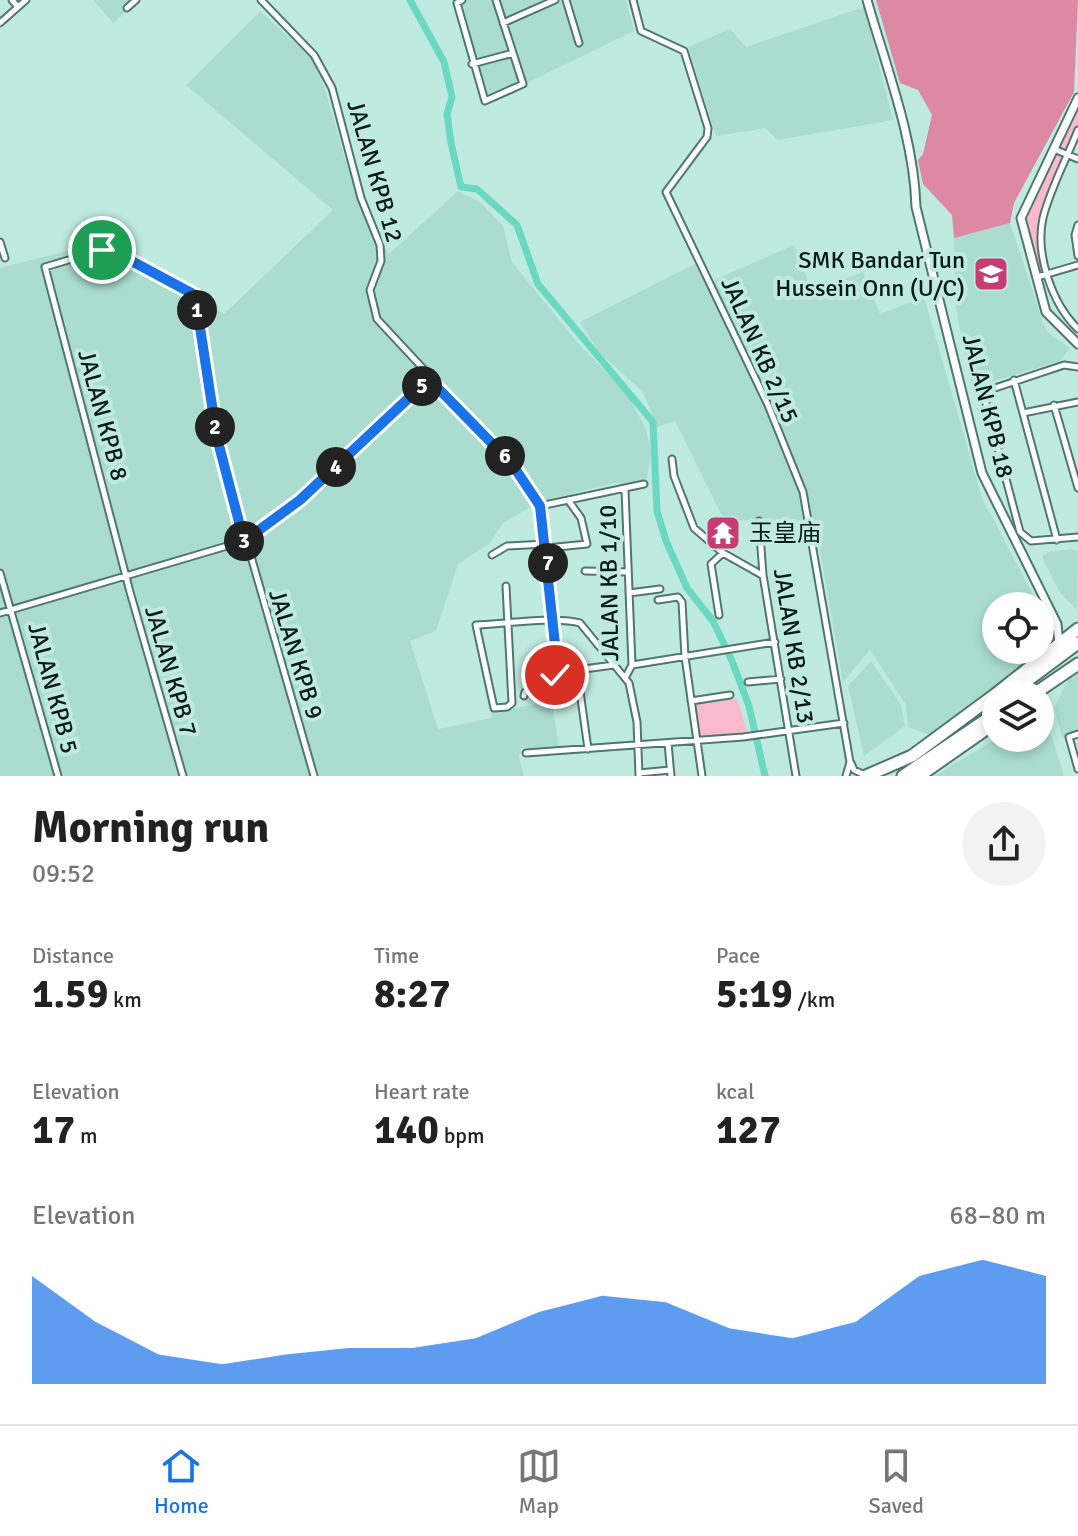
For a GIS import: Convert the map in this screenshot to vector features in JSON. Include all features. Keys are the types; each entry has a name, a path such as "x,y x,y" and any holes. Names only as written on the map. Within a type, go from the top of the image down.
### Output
{"highway":[{"path":"1014,680 1078,630"},
{"path":"1023,680 1078,630"},
{"path":"1032,680 1078,643"},
{"path":"1036,680 1078,653"},
{"path":"1054,680 1078,664"},
{"path":"867,776 912,756 982,704"},
{"path":"885,776 921,758 982,713"},
{"path":"903,776 982,722"},
{"path":"919,776 982,732"}],"street":[{"path":"12,0 18,7"},
{"path":"0,23 26,0"},
{"path":"127,8 136,0"},
{"name":"JALAN KPB 12","path":"261,0 314,55 328,77 361,198 380,245 381,261 370,290 377,319 429,379 512,464 540,506"},
{"path":"460,1 472,64 485,101 523,84 496,0"},
{"path":"503,23 555,0"},
{"path":"566,0 579,43"},
{"name":"JALAN KB 2/15","path":"633,0 641,31 684,51 708,128 707,137 666,192 761,391 803,492 850,762 846,776"},
{"name":"JALAN KPB 18","path":"867,0 900,115 915,179 916,207 982,473 1057,624 1059,644"},
{"path":"472,64 513,53"},
{"path":"1078,98 1021,218 1046,312 1078,344"},
{"path":"1078,130 1043,218 1041,243 1058,307 1078,329"},
{"path":"1054,149 1078,159"},
{"path":"1078,225 1075,235 1078,256"},
{"path":"0,242 5,258"},
{"name":"JALAN KPB 9","path":"46,265 108,250 195,295 217,438 244,541 314,776"},
{"name":"JALAN KPB 8","path":"46,265 126,575"},
{"path":"1036,277 1078,265"},
{"path":"1078,367 1064,365 983,392 1017,526 1027,540 1078,537"},
{"path":"0,613 244,541 300,500 429,379"},
{"path":"1014,380 1057,540"},
{"path":"1023,413 1078,402"},
{"path":"1054,405 1078,488"},
{"path":"672,459 674,476 694,528 723,553 763,575"},
{"path":"557,670 547,546 540,506 644,484"},
{"name":"JALAN KB 1/10","path":"625,490 632,665 626,676"},
{"path":"492,555 507,546 587,544 581,518 568,500"},
{"name":"JALAN KB 2/13","path":"759,521 763,575 796,776"},
{"path":"719,615 711,564 723,553"},
{"path":"585,571 628,572"},
{"name":"JALAN KPB 5","path":"0,573 13,609 58,776"},
{"name":"JALAN KPB 7","path":"126,575 183,776"},
{"path":"506,586 508,624 511,705 497,708 493,705 476,625 508,624 553,622 580,623 626,676 634,699 639,774 671,773 668,743"},
{"path":"629,593 660,589"},
{"path":"658,600 678,597 682,602 685,657 702,776"},
{"path":"1057,624 1078,630"},
{"path":"632,665 775,642"},
{"path":"524,696 525,692 539,688 557,670 614,665"},
{"path":"577,670 588,749"},
{"path":"748,682 781,679"},
{"path":"691,701 730,695"},
{"path":"526,753 743,737 844,723"},
{"path":"1078,734 1069,737 1078,769"},
{"path":"850,762 854,770 867,776"}],"shaded area":[{"path":"93,0 140,0 113,23"},
{"path":"452,0 626,0 634,31 481,105"},
{"path":"876,0 1078,0 1074,92 1014,203 1010,223 954,238 952,215 923,184 918,160 923,154 932,115 918,90 900,83"},
{"path":"864,7 893,120 778,140 765,128 716,136 688,47 730,29 746,47"},
{"path":"260,11 311,57 325,89 358,203 389,254 458,191 480,202 503,226 512,262 575,340 628,395 646,429 651,452 646,485 615,483 541,501 503,523 489,544 458,564 436,631 410,641 438,729 492,718 491,712 552,702 559,748 521,748 519,757 524,776 0,776 0,268 99,243 115,247 224,314 333,210 186,85"},
{"path":"1078,100 1078,126 1067,153 1056,148"},
{"path":"1055,152 1065,157 1041,217 1047,272 1037,275 1023,218"},
{"name":"SMK Bandar Tun Hussein Onn (U/C)","path":"1010,223 1046,331 1070,348 1060,361 971,388 956,308 954,238"},
{"path":"794,245 812,291 863,272 880,314 924,297 982,498 1032,592 982,592 982,664 1023,664 1003,680 982,680 982,697 933,736 908,727 906,705 870,650 843,682 815,522 724,520 675,421 657,427 643,392 599,352 580,322 695,264 705,284"},
{"path":"1078,551 1077,610 1060,593 1042,557 1048,552"},
{"path":"871,661 901,705 905,726 864,756 848,686"},
{"path":"1078,672 1078,732 1062,737 1054,708 1070,676"},
{"path":"737,699 748,734 699,738 694,704"},
{"path":"1054,743 1064,776 934,776 982,747 982,752 1054,752"}],"waterway":[{"path":"410,0 444,62 452,97 447,114 461,187 477,189 517,225 538,284 653,422 657,511 666,541 687,588 713,621 732,661 749,706 765,776"}],"place":[{"name":"SMK Bandar Tun Hussein Onn (U/C)","path":"991,274"},
{"name":"玉皇庙","path":"723,533"}],"route":[{"path":"102,250 113,251 195,295 217,438 244,541 262,532 300,500 429,379 512,464 540,506 550,580 558,672 555,675"}]}
